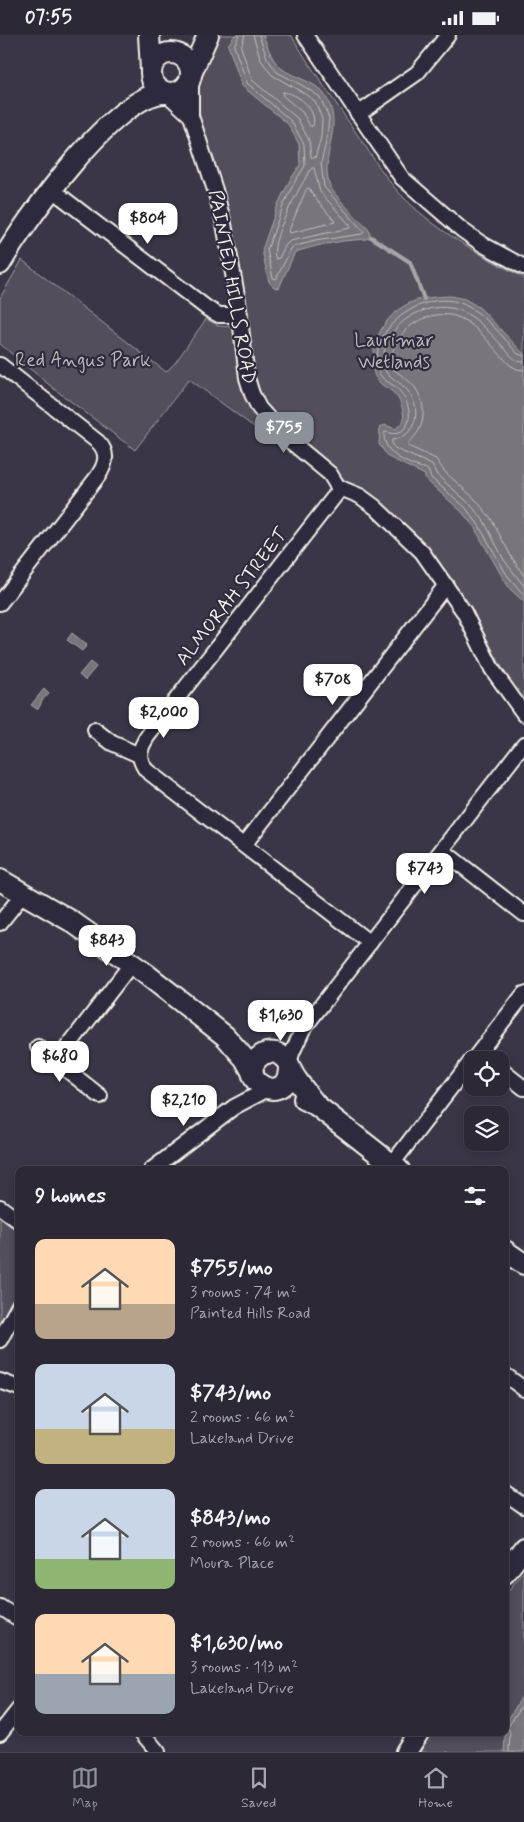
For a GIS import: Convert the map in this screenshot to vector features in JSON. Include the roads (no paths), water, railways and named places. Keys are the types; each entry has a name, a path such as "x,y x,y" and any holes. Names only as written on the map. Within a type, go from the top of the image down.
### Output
{"street":[{"path":"150,35 168,53 176,54 187,61 191,75"},
{"path":"150,35 151,72 155,86 166,93"},
{"path":"305,35 402,178 462,230 524,267"},
{"path":"358,114 418,73 448,35"},
{"path":"0,264 24,225 70,165 130,106 151,72 156,60 168,53 183,51 207,36"},
{"path":"130,106 152,95 179,92 189,83 207,36"},
{"name":"PAINTED HILLS ROAD","path":"191,75 190,116 215,190 224,224 240,315 247,379 252,394 275,428 324,468 341,489 365,500 400,529 422,552 464,612 492,669 524,714"},
{"name":"PAINTED HILLS ROAD","path":"166,93 190,116"},
{"path":"51,189 208,309 219,315 240,315"},
{"path":"0,365 98,442 103,447 106,457 105,464 98,476 0,603"},
{"name":"ALMORAH STREET","path":"139,755 147,737 341,489"},
{"path":"244,845 446,585"},
{"path":"95,730 112,743 139,755 141,763 146,770 370,943"},
{"path":"280,1060 524,744"},
{"path":"442,850 524,913"},
{"path":"0,880 71,921 132,963 225,1036 246,1059 262,1082 288,1091 316,1105 395,1166"},
{"path":"0,923 23,893"},
{"path":"56,1061 132,963"},
{"path":"483,1051 524,994"},
{"path":"225,1036 280,1060 316,1105"},
{"path":"38,1047 100,1096"},
{"path":"262,1082 253,1068 258,1058 280,1060"},
{"path":"156,1166 234,1107 262,1082 284,1084 289,1074 280,1060"},
{"path":"509,1076 524,1088"},
{"path":"397,1166 464,1077"},
{"path":"0,1207 15,1218"},
{"path":"509,1255 524,1264"},
{"path":"0,1340 15,1312"},
{"path":"509,1378 524,1389"},
{"path":"0,1381 15,1387"},
{"path":"509,1496 524,1506"},
{"path":"509,1568 524,1548"},
{"path":"0,1607 15,1616"},
{"path":"0,1733 15,1714"},
{"path":"148,1736 158,1752"},
{"path":"406,1752 416,1736"}],"water":[{"path":"235,35 263,35 272,57 281,68 315,86 324,94 333,117 327,172 329,184 341,201 369,230 371,237 316,246 295,252 279,288 274,287 269,282 262,250 278,204 300,165 299,144 288,124 242,86 228,45"},
{"path":"450,296 465,299 480,308 524,354 524,602 510,589 474,527 461,511 425,479 425,475 388,457 379,444 380,427 385,425 396,429 404,420 402,406 398,398 379,382 374,375 373,353 379,335 389,319 403,306 421,299"},
{"path":"72,633 87,645 82,651 67,640"},
{"path":"90,662 96,667 85,680 79,675"},
{"path":"44,689 49,694 42,700 37,709 31,705"},
{"path":"524,1693 524,1752 504,1752 505,1736 509,1736 509,1718"}],"waterway":[{"path":"371,237 410,262 424,299"}],"park label":[{"name":"Laurimar Wetlands","path":"394,351"},
{"name":"Red Angus Park","path":"83,360"}]}
